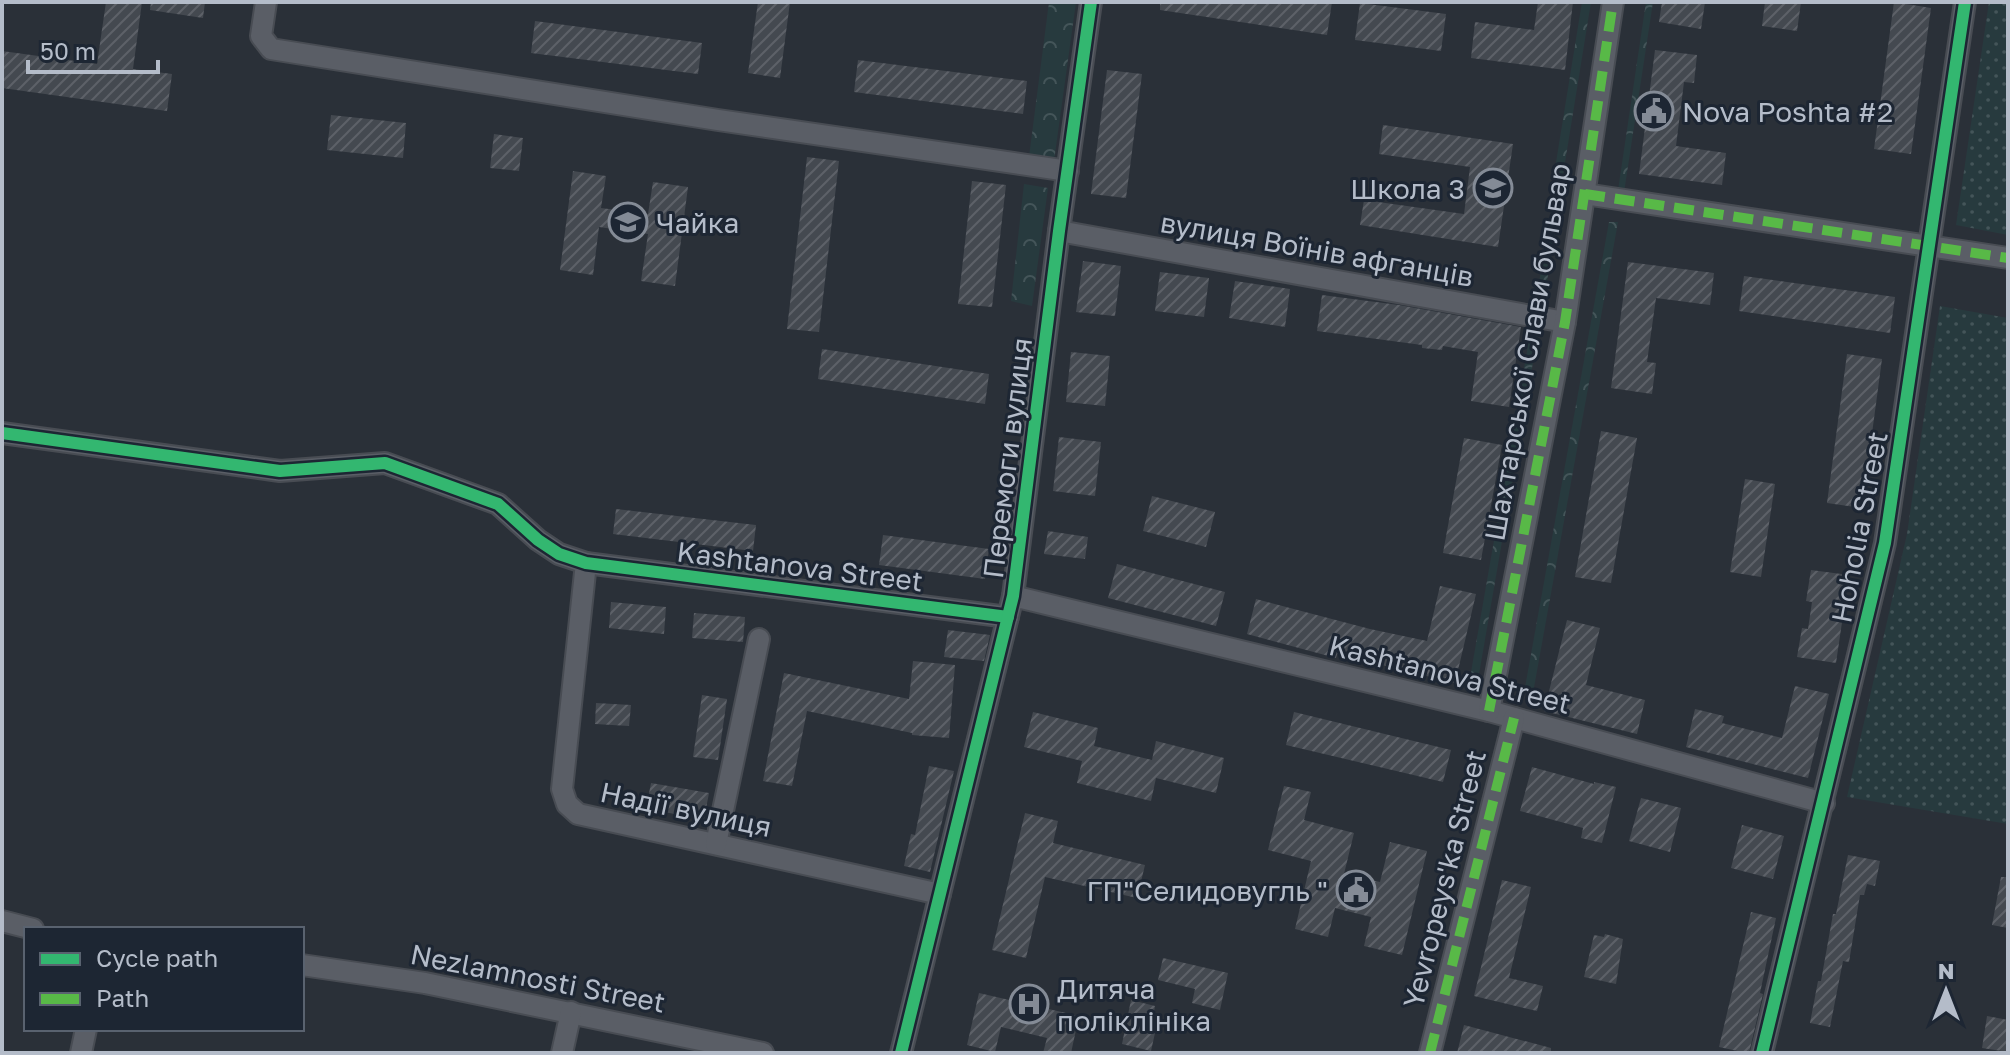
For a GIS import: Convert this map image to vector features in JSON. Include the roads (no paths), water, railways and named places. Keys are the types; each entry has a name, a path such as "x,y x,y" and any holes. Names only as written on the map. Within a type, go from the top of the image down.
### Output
{"street":[{"path":"266,2 261,36 271,49 718,120 1068,171"},
{"name":"Перемоги вулиця","path":"901,1053 1013,596 1091,2"},
{"name":"Шахтарської Слави бульвар","path":"1489,711 1565,322 1613,2"},
{"name":"Hoholia Street","path":"1762,1053 1885,543 1965,2"},
{"path":"1585,194 2008,258"},
{"name":"вулиця Воїнів афганців","path":"1059,231 1565,322"},
{"name":"Kashtanova Street","path":"2,433 280,471 385,463 498,504 538,540 559,554 586,563 1008,617"},
{"name":"Надії вулиця","path":"586,563 562,789 567,804 578,814 940,894"},
{"name":"Kashtanova Street","path":"1013,596 1489,711 1824,803"},
{"path":"716,844 759,639"},
{"name":"Yevropeysʹka Street","path":"1430,1053 1514,718"},
{"path":"2,921 25,927"},
{"name":"Nezlamnosti Street","path":"304,965 425,983 763,1053"},
{"path":"562,1053 571,1012"},
{"path":"81,1053 86,1031"}],"place":[{"name":"Nova Poshta #2","path":"1654,111"},
{"name":"Школа 3","path":"1493,188"},
{"name":"Чайка","path":"628,222"},
{"name":"ГП\"Селидовугль \"","path":"1356,890"},
{"name":"Дитяча поліклініка","path":"1029,1004"}]}
